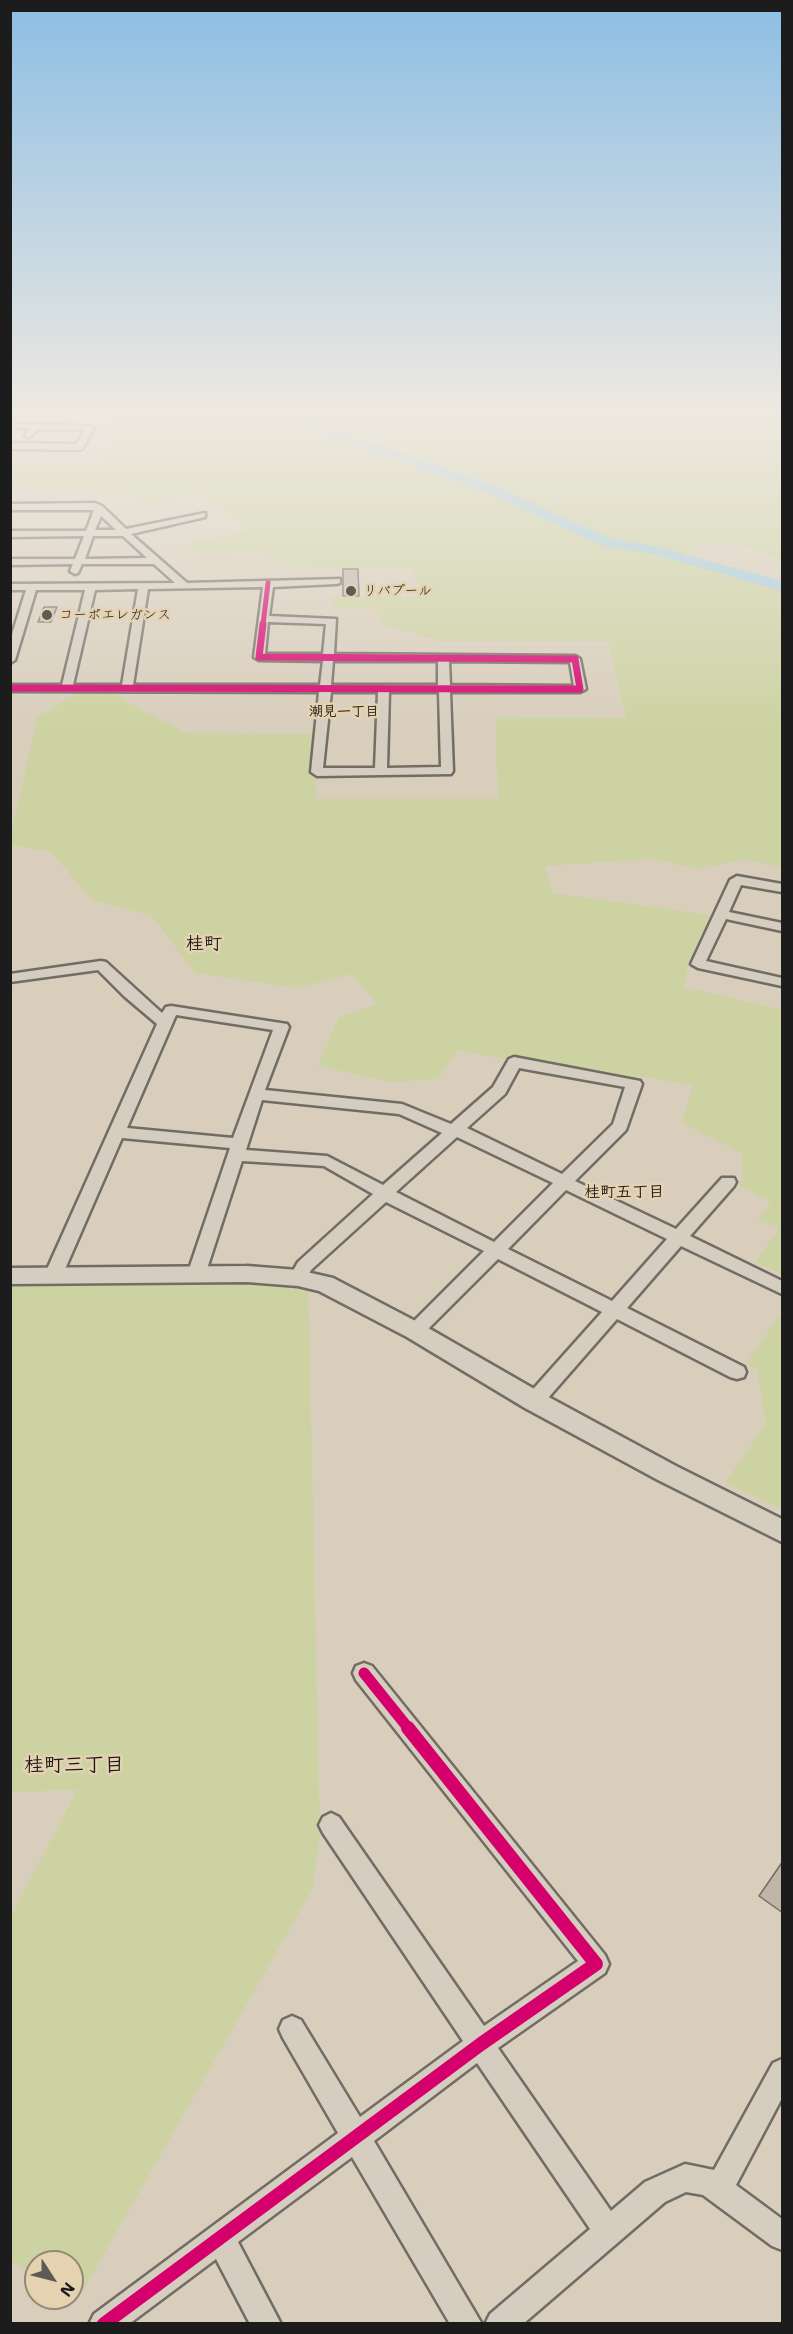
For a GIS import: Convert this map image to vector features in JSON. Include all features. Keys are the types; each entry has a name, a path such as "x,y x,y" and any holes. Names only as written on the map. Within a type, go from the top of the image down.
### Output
{"street":[{"path":"69,586 94,520"},
{"path":"112,520 184,586"},
{"path":"10,534 126,532 180,520"},
{"path":"10,562 157,561"},
{"path":"10,587 184,586 336,581"},
{"path":"10,687 580,688 575,659 259,657 266,619 268,583"},
{"path":"67,687 91,586"},
{"path":"127,687 144,586"},
{"path":"10,660 32,587"},
{"path":"266,619 332,621 317,772 447,771 443,658"},
{"path":"381,771 384,688"},
{"path":"783,888 737,880 698,964 783,982"},
{"path":"721,914 783,927"},
{"path":"10,978 101,965 164,1022"},
{"path":"53,1276 171,1010 282,1027 256,1094 196,1275"},
{"path":"298,1278 304,1266 499,1090 514,1062 634,1084 620,1126 415,1331"},
{"path":"256,1094 402,1109 456,1131 566,1182 783,1288"},
{"path":"116,1132 327,1161 385,1194 737,1372"},
{"path":"534,1401 728,1182"},
{"path":"10,1276 246,1274 298,1278 325,1284 415,1331 534,1401 667,1473 783,1531"},
{"path":"104,2324 481,2044 596,1964 364,1673"},
{"path":"331,1825 609,2233"},
{"path":"292,2029 357,2135 467,2324"},
{"path":"718,2190 783,2072"},
{"path":"500,2324 655,2192 686,2178 708,2182 783,2236"},
{"path":"220,2237 266,2324"}],"green space":[{"path":"238,520 782,520 782,560 739,544 699,544 676,559 782,590 782,867 744,859 699,869 650,859 545,866 552,893 710,915 689,961 684,987 782,1010 782,1274 755,1262 779,1229 758,1220 771,1202 739,1186 744,1169 740,1152 682,1123 693,1085 637,1076 634,1084 457,1050 438,1079 391,1082 318,1066 339,1017 377,1004 352,974 296,988 195,973 152,916 92,900 51,852 11,845 11,834 38,716 85,687 100,687 187,733 320,734 315,799 498,799 495,717 626,718 608,641 441,641 382,625 376,609 333,609 333,598 421,596 412,568 280,565 261,553 198,555 184,544 251,529"},
{"path":"10,1277 308,1280 320,1837 312,1890 84,2289 84,2250 24,2250 24,2268 11,2262 11,1916 77,1790 11,1792"},
{"path":"779,1316 782,1318 782,1509 725,1483 766,1424 757,1370 746,1364"}],"building":[{"path":"343,569 358,569 359,596 343,596"},
{"name":"コーポエレガンス","path":"44,607 57,607 51,622 38,622"},
{"path":"783,1861 783,1913 759,1896"}],"waterway":[{"path":"557,520 608,543 654,550 782,586"}],"cycle path":[{"path":"10,688 580,689 575,659 259,657 268,583"},
{"path":"104,2324 481,2044 596,1964 364,1673"}],"place":[{"name":"リバプール","path":"351,591"},
{"name":"コーポエレガンス","path":"47,615"}],"district":[{"name":"潮見一丁目","path":"344,712"},
{"name":"桂町","path":"204,944"},
{"name":"桂町五丁目","path":"624,1193"},
{"name":"桂町三丁目","path":"74,1766"}]}
